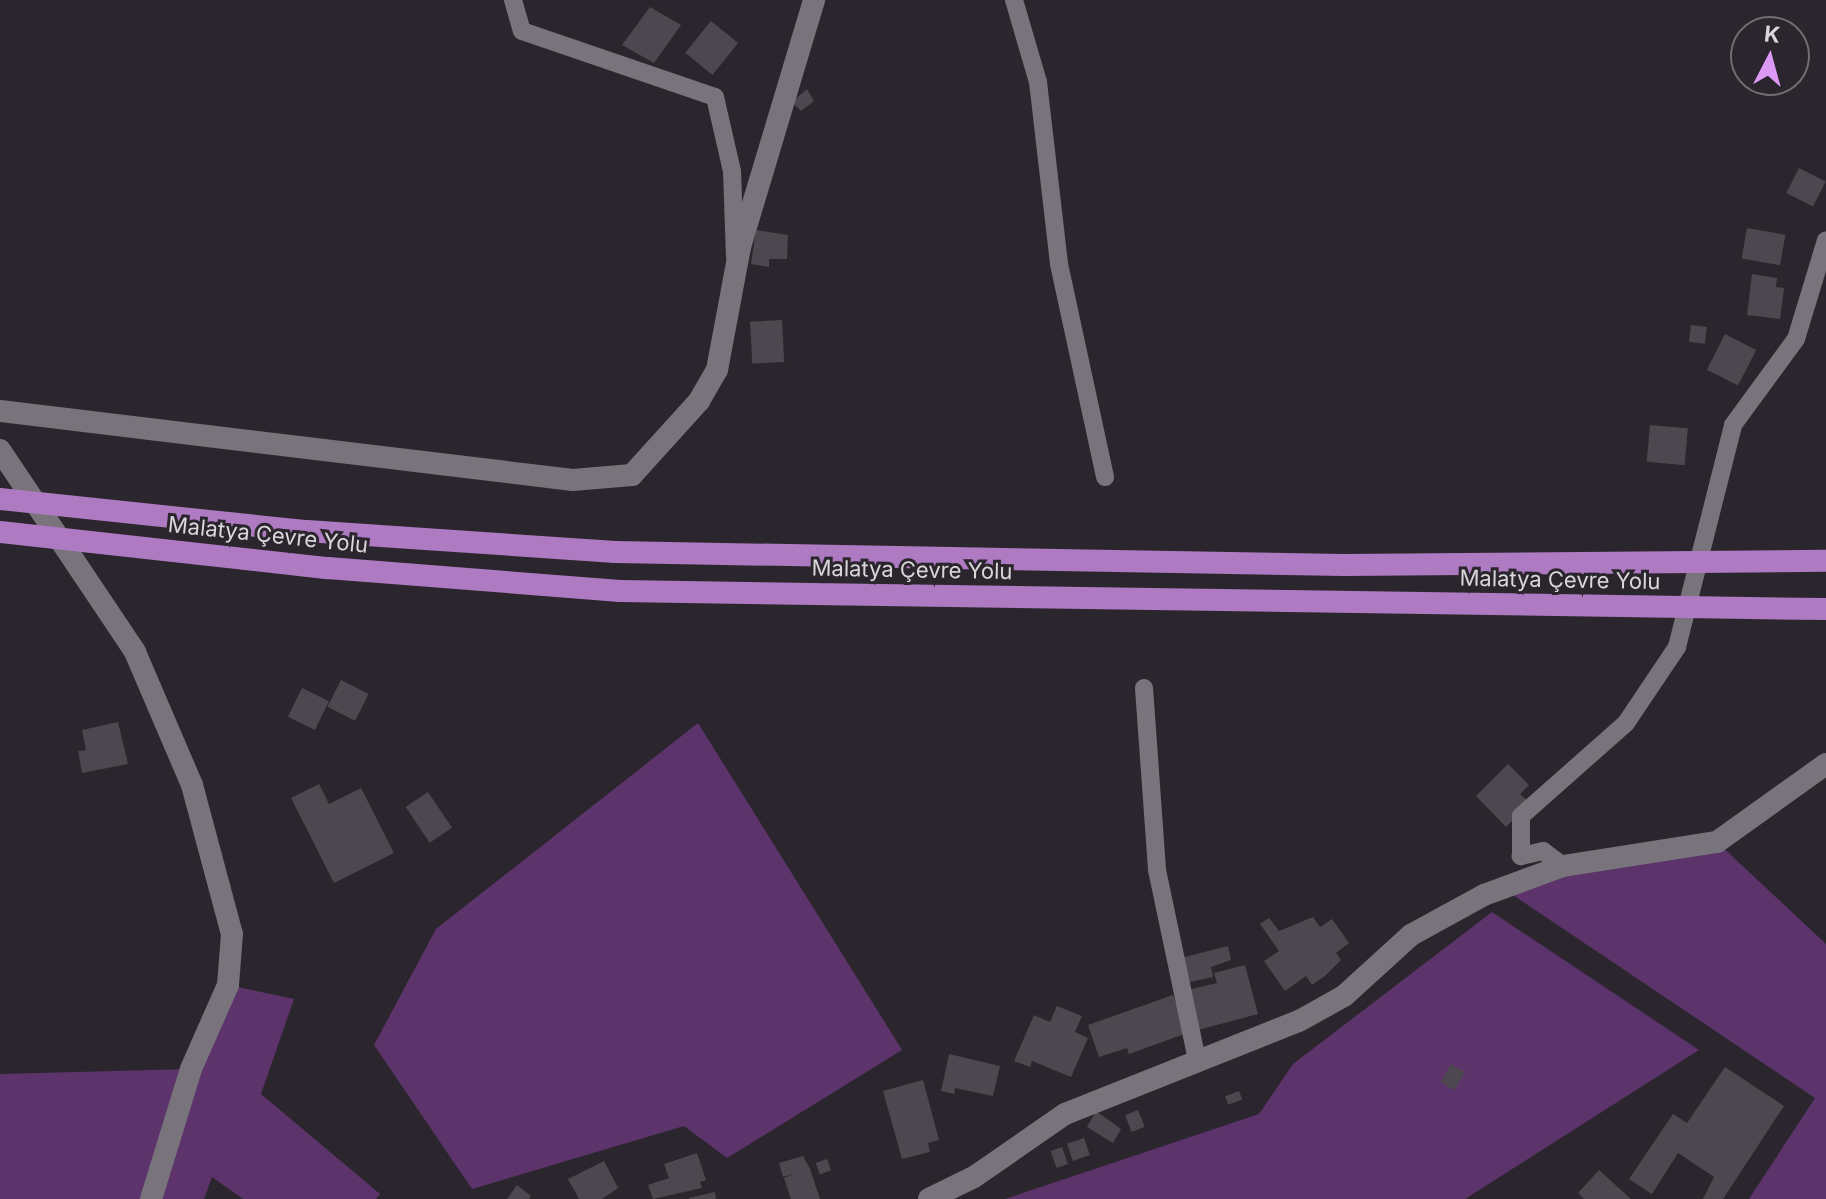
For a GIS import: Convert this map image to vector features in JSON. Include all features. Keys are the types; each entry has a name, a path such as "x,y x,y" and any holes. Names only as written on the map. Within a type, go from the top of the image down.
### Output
{"highway":[{"name":"Malatya Çevre Yolu","path":"0,499 307,531 615,552 1344,565 1826,561"},
{"name":"Malatya Çevre Yolu","path":"0,532 328,568 620,591 1826,609"}],"street":[{"path":"513,0 522,31 715,97 732,171 736,270"},
{"path":"0,411 573,480 632,475 699,401 717,370 736,270 814,0"},
{"path":"1014,0 1038,82 1059,264 1105,477"},
{"path":"1563,866 1543,851 1521,856 1521,816 1626,723 1677,647 1733,425 1796,339 1826,240"},
{"path":"0,450 135,652 192,785 232,934 228,985 191,1069 151,1199"},
{"path":"1144,688 1157,870 1197,1060"},
{"path":"929,1199 974,1177 1065,1114 1299,1021 1344,996 1411,935 1484,895 1563,866 1717,842 1826,764"}],"shaded area":[{"path":"698,723 902,1050 727,1158 684,1126 472,1189 374,1045 436,929"},
{"path":"1717,842 1826,944 1826,1199 1749,1199 1815,1098 1507,891 1563,866"},
{"path":"1492,912 1699,1050 1465,1199 1005,1199 1259,1114 1293,1064"},
{"path":"228,985 294,999 261,1094 380,1194 376,1199 243,1199 212,1177 204,1199 0,1199 0,1074 191,1069"}],"building":[{"path":"650,7 681,25 654,63 622,45"},
{"path":"711,21 738,43 712,75 685,53"},
{"path":"807,89 814,101 801,111 792,102"},
{"path":"1799,168 1826,182 1813,207 1786,193"},
{"path":"1747,228 1785,235 1780,265 1742,259"},
{"path":"756,230 788,235 787,259 769,259 769,267 751,264"},
{"path":"1752,274 1777,278 1776,287 1784,288 1780,319 1747,315"},
{"path":"782,320 784,362 752,364 750,322"},
{"path":"1691,325 1707,327 1705,344 1689,342"},
{"path":"1725,334 1756,350 1738,386 1707,370"},
{"path":"1650,425 1688,428 1685,465 1647,462"},
{"path":"341,680 369,694 355,721 327,707"},
{"path":"302,688 329,701 315,730 288,717"},
{"path":"118,722 128,764 82,773 78,751 86,750 82,730"},
{"path":"1508,764 1529,785 1520,794 1530,803 1506,827 1476,796"},
{"path":"319,784 329,804 361,788 394,853 334,883 291,798"},
{"path":"428,792 452,828 430,843 406,807"},
{"path":"1313,917 1320,927 1332,919 1349,943 1336,953 1341,960 1325,976 1312,985 1306,976 1285,991 1264,961 1279,951 1260,924 1269,918 1279,931"},
{"path":"1228,946 1231,960 1211,967 1213,977 1190,982 1181,958"},
{"path":"1245,965 1258,1014 1198,1030 1188,990 1217,983 1214,973"},
{"path":"1173,995 1187,1033 1129,1054 1127,1048 1099,1057 1088,1025"},
{"path":"1057,1006 1082,1016 1075,1032 1088,1038 1071,1077 1032,1061 1030,1067 1014,1061 1034,1015 1050,1022"},
{"path":"949,1054 1000,1066 993,1096 955,1088 954,1094 941,1091"},
{"path":"1451,1064 1465,1072 1454,1090 1440,1082"},
{"path":"1725,1067 1784,1106 1723,1199 1703,1199 1714,1177 1678,1153 1652,1194 1629,1179 1673,1114 1687,1123"},
{"path":"923,1080 939,1140 928,1143 930,1152 902,1159 883,1091"},
{"path":"1239,1091 1242,1099 1228,1105 1225,1096"},
{"path":"1138,1110 1145,1127 1132,1132 1125,1115"},
{"path":"1096,1111 1121,1129 1113,1143 1087,1127"},
{"path":"1084,1138 1090,1155 1073,1161 1067,1144"},
{"path":"1062,1147 1068,1164 1057,1168 1051,1151"},
{"path":"697,1153 706,1180 700,1182 702,1188 653,1199 648,1185 669,1178 664,1164"},
{"path":"803,1156 820,1199 791,1199 784,1178 796,1173 783,1177 779,1163"},
{"path":"827,1159 831,1170 820,1174 816,1163"},
{"path":"604,1161 618,1188 602,1199 579,1199 568,1179"},
{"path":"1599,1170 1631,1199 1584,1199 1578,1193"},
{"path":"517,1185 531,1196 529,1199 507,1199"},
{"path":"715,1192 716,1199 689,1199 689,1198"}]}
